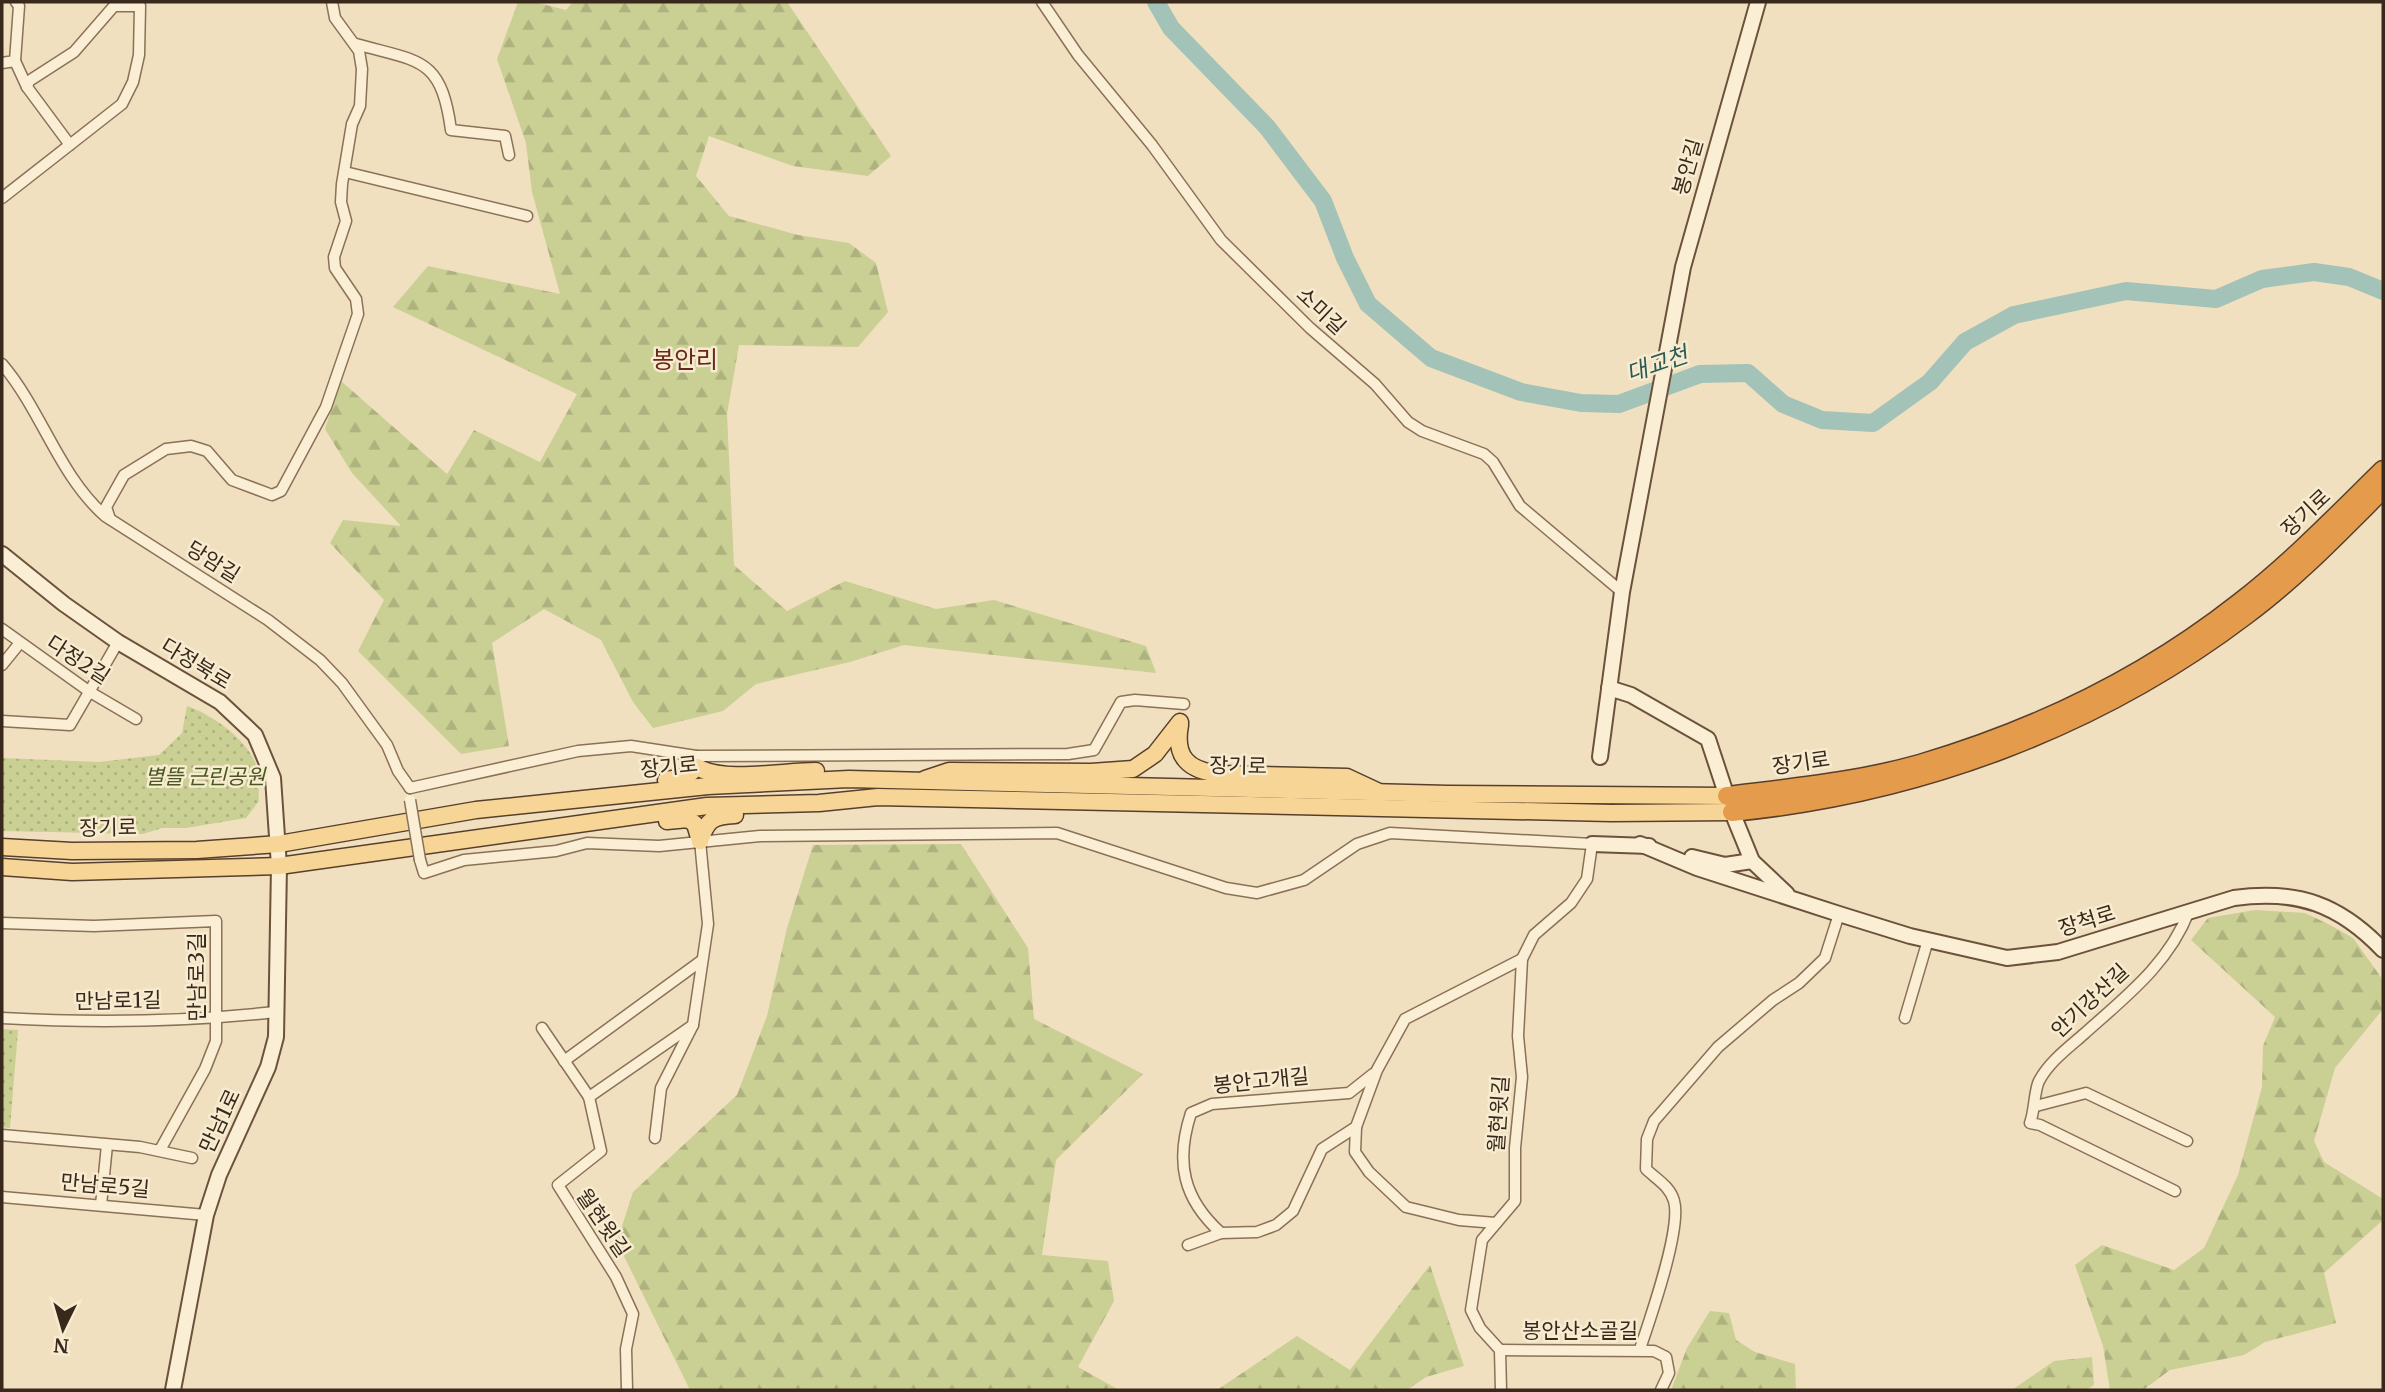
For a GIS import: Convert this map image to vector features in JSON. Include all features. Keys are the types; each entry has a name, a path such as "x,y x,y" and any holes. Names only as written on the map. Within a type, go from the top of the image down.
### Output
{"highway":[{"name":"장기로","path":"1729,804 1919,764 1984,742 2072,706 2131,676 2240,602 2307,544 2383,470"},
{"name":"장기로","path":"1729,804 1792,804 1922,777 1990,756 2066,725 2137,688 2194,653 2249,613 2316,556 2383,489"}],"main road":[{"path":"917,782 948,771 1091,772 1133,769 1155,754 1180,722 1176,743 1179,752 1200,770 1221,774 1347,777 1379,792"},
{"path":"476,810 496,800 686,777 697,761 707,773 723,775 821,772 849,779"},
{"name":"장기로","path":"2,847 72,851 197,849 279,844 476,810 708,786 849,779 1729,804"},
{"name":"장기로","path":"2,867 72,872 279,866 620,816 707,806 820,803 878,797 1611,813 1729,804"},
{"path":"700,841 707,821 717,816 808,813 820,803"},
{"path":"620,816 642,824 688,819 695,824 700,841"}],"street":[{"path":"16,2 19,6 15,61 26,87 70,145"},
{"path":"110,519 106,507 124,475 166,449 191,446 207,451 232,480 272,495 281,491 290,479 338,379 358,314 356,299 335,268 334,257 346,220 341,202 352,124 363,92 362,69 356,44 335,18 332,2"},
{"name":"소미길","path":"1042,2 1078,55 1152,145 1221,240 1310,328 1375,384 1408,422 1422,431 1484,454 1493,462 1520,506 1622,592"},
{"name":"봉안길","path":"1622,592 1694,220 1758,2"},
{"path":"2,198 122,104 134,82 139,55 140,6 114,6 74,52 29,81 26,87"},
{"path":"356,44 424,62 439,84 447,103 451,131 505,136 509,155"},
{"path":"2,63 15,61"},
{"path":"345,172 527,216"},
{"name":"당암길","path":"2,364 16,382 72,480 92,505 268,620 320,660 342,683 387,745 398,771 410,788"},
{"name":"다정북로","path":"2,555 118,642 220,702 255,735 273,778 279,866"},
{"path":"1600,757 1622,592"},
{"name":"다정2길","path":"2,629 19,644 90,692 136,719"},
{"path":"2,720 70,725 118,642"},
{"path":"2,665 19,644"},
{"path":"1609,688 1631,695 1708,739 1729,804 1752,861 1791,897"},
{"path":"1184,704 1135,700 1121,702 1094,750 1068,754 697,761 631,746 578,751 410,788 410,800 424,873 464,860 556,851 587,843 659,846 760,836 1057,833 1226,888 1257,893 1304,880 1357,844 1390,834 1640,844 1717,864 1752,861"},
{"path":"655,1138 660,1088 693,1025 708,924 700,841"},
{"name":"월현윗길","path":"1500,1350 1480,1328 1471,1310 1482,1240 1515,1201 1515,1148 1522,1077 1518,1036 1522,959 1534,935 1571,903 1587,879 1592,844"},
{"name":"장척로","path":"1640,844 1697,868 1839,914 1990,956 2028,958 2096,942 2234,898 2285,898 2341,913 2360,926 2383,950"},
{"name":"만남1로","path":"173,1390 205,1215 219,1175 268,1067 275,1037 279,866"},
{"name":"안기강산길","path":"2175,1191 2040,1125 2029,1123 2036,1106 2037,1083 2054,1060 2125,998 2172,947 2189,911"},
{"path":"1640,1349 1671,1245 1676,1214 1674,1200 1667,1186 1646,1169 1647,1139 1654,1121 1718,1047 1821,964 1839,914"},
{"name":"만남로3길","path":"2,923 94,926 216,921 217,1018 212,1051 160,1150"},
{"path":"1905,1018 1928,940"},
{"name":"봉안고개길","path":"1356,1127 1377,1070 1405,1019 1522,959"},
{"path":"564,1061 701,961"},
{"name":"만남로1길","path":"2,1018 117,1021 217,1018 275,1012"},
{"path":"542,1028 589,1097 693,1025"},
{"name":"봉안고개길","path":"1221,1233 1201,1215 1186,1184 1184,1148 1191,1113 1212,1104 1349,1093 1377,1070"},
{"path":"2036,1106 2086,1093 2187,1141"},
{"name":"월현윗길","path":"589,1097 601,1151 558,1185 616,1277 633,1314 626,1349 626,1390"},
{"path":"1356,1127 1355,1152 1369,1172 1406,1207 1459,1220 1496,1223"},
{"path":"1188,1245 1221,1233 1257,1232 1276,1225 1293,1211 1322,1149 1356,1127"},
{"path":"2,1135 160,1150 192,1158"},
{"path":"101,1205 107,1145"},
{"name":"만남로5길","path":"2,1197 205,1215"},
{"path":"1500,1350 1502,1390"},
{"name":"봉안산소골길","path":"1500,1350 1654,1351 1666,1357 1669,1373 1661,1390"}],"green space":[{"path":"518,2 534,2 566,10 573,2 787,2 891,156 868,176 793,166 709,136 696,176 729,216 798,235 849,243 876,263 888,312 858,347 739,345 727,414 734,565 787,611 845,581 936,609 994,600 1146,646 1156,673 904,645 850,662 756,684 723,711 653,728 633,702 601,640 544,609 492,643 509,746 461,754 358,651 384,600 330,543 343,520 401,526 352,473 325,429 341,381 447,474 474,430 540,462 577,394 393,307 428,266 560,294 532,192 526,143 497,59"},
{"name":"별뜰 근린공원","path":"187,706 226,728 243,744 255,762 259,801 246,818 186,828 162,828 143,834 2,831 2,758 99,762 159,755 182,733"},
{"path":"961,844 1028,948 1034,1019 1143,1074 1056,1160 1042,1255 1108,1261 1114,1301 1078,1367 1119,1390 690,1390 617,1242 633,1192 737,1095 767,1016 787,928 813,845"},
{"path":"2255,910 2305,913 2330,925 2353,938 2383,980 2383,1009 2335,1068 2314,1141 2324,1162 2383,1199 2383,1220 2324,1273 2336,1323 2265,1342 2244,1355 2170,1370 2143,1390 2110,1390 2103,1346 2075,1265 2102,1245 2174,1270 2204,1248 2238,1175 2262,1087 2263,1046 2275,1017 2191,940 2208,918"},
{"path":"2,1029 18,1030 10,1128 2,1127"},
{"path":"1430,1265 1464,1366 1426,1377 1407,1390 1217,1390 1297,1336 1350,1370"},
{"path":"1710,1311 1729,1313 1736,1340 1755,1352 1795,1364 1796,1390 1671,1390 1687,1348"},
{"path":"2092,1357 2094,1385 2086,1390 2012,1390 2054,1361"}],"waterway":[{"name":"대교천","path":"1156,2 1171,28 1267,127 1323,201 1345,258 1368,304 1431,358 1521,392 1581,403 1619,404 1700,374 1748,373 1783,404 1822,420 1873,423 1930,382 1965,342 2014,315 2126,291 2216,299 2262,279 2314,272 2349,277 2383,291"}],"district":[{"name":"봉안리","path":"685,360"}]}
